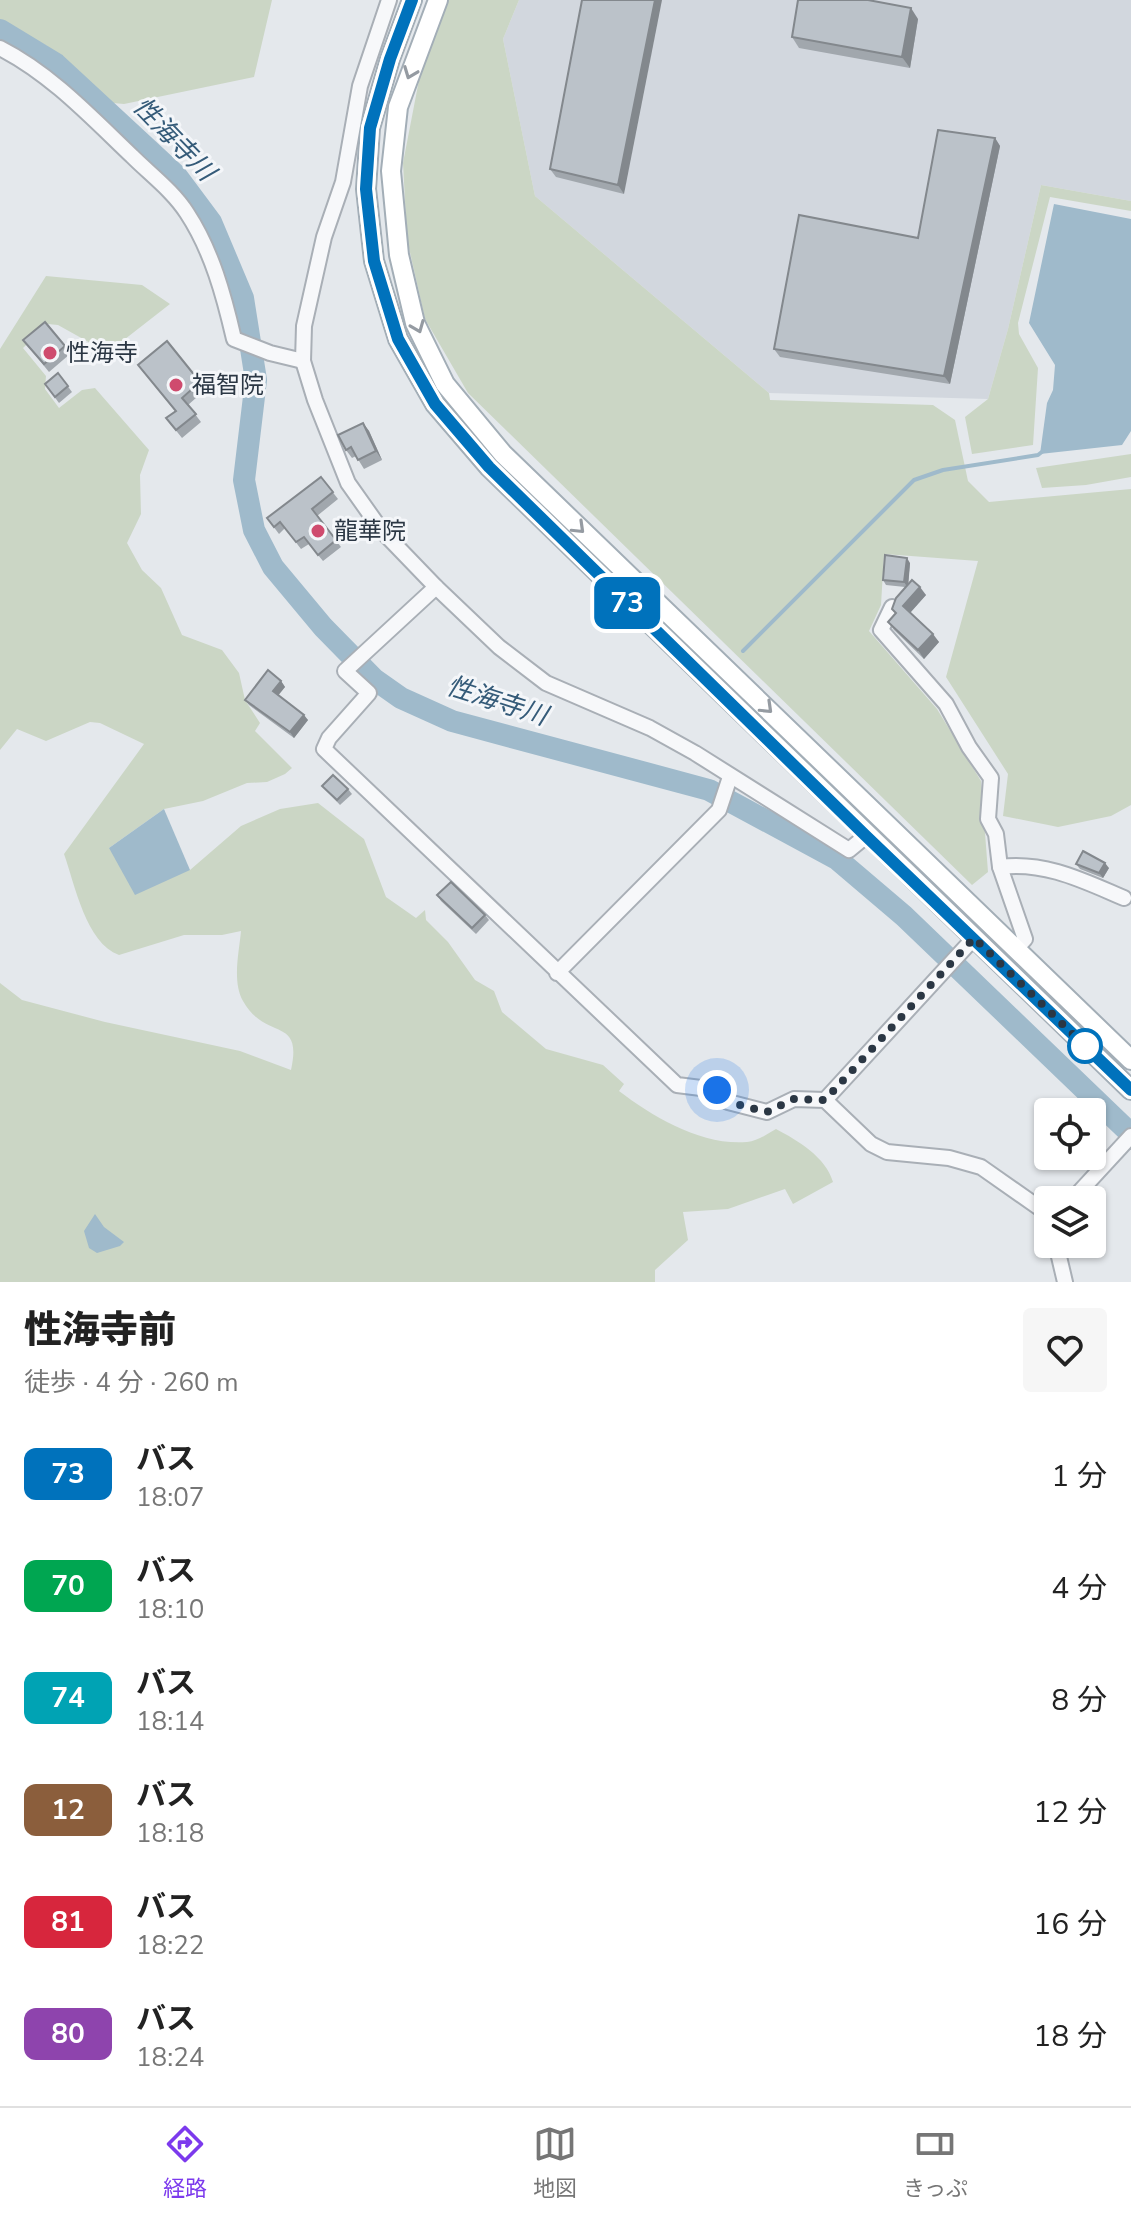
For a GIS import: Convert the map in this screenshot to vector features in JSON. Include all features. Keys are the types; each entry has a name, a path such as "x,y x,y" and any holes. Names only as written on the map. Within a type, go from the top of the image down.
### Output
{"main road":[{"path":"412,0 390,59 370,128 366,189 374,261 398,339 435,404 489,467 971,942 1131,1090"},
{"path":"438,0 398,107 391,171 399,255 415,323 445,384 503,454 1131,1060"}],"street":[{"path":"389,0 360,86 343,182 314,276 304,326 303,361 348,483 382,531 436,587 499,647 546,683 650,728 695,753 729,781 849,850 866,836"},
{"path":"0,48 23,59 53,83 165,187 186,212 208,253 234,339 270,353 303,361"},
{"path":"436,587 345,671 369,693 329,738 324,749 677,1085 717,1090 728,1102 767,1112 794,1099 825,1100 871,1144 887,1152 949,1158 981,1167 1034,1204"},
{"path":"892,607 881,630 946,704 969,747 991,778 988,819 996,834 1000,867 1025,939 1016,949"},
{"path":"557,973 719,810 729,781"},
{"path":"1000,867 1015,865 1059,870 1124,898"},
{"path":"825,1100 971,942"},
{"path":"1085,1186 1131,1136"},
{"path":"1059,1258 1065,1282"}],"shaded area":[{"path":"519,0 1131,0 1131,201 1041,185 1008,329 988,399 769,393 535,196 503,39"}],"green space":[{"path":"0,0 272,0 254,77 124,104 113,103 47,46 0,21"},
{"path":"449,0 519,0 503,39 535,196 769,393 770,400 933,405 955,420 968,481 989,502 1131,489 1131,805 1111,816 1058,827 1003,816 1008,774 946,677 978,561 884,554 881,605 869,631 937,709 981,781 988,872 972,885 468,393 425,319 407,239 403,163 419,80"},
{"path":"1041,185 1131,201 1131,211 1050,197 1018,323 1019,334 1038,368 1033,445 972,454 965,417 988,399 1008,329"},
{"path":"46,276 142,285 170,304 111,350 101,349 58,325 48,324 23,348 46,376 45,389 59,408 82,390 95,388 149,450 140,475 141,514 127,543 142,570 161,588 182,635 222,650 239,673 245,700 260,723 255,731 292,768 267,782 247,783 203,801 164,809 109,848 190,870 241,826 280,809 318,803 364,839 386,897 416,918 425,910 426,920 448,942 475,980 494,991 502,1012 546,1049 603,1065 624,1084 619,1091 663,1120 696,1134 730,1142 747,1142 776,1129 817,1157 833,1182 793,1204 785,1189 728,1209 683,1212 688,1240 655,1270 655,1282 0,1282 0,983 22,1000 105,1022 240,1051 291,1070 293,1053 292,1042 287,1035 262,1021 243,1001 237,976 241,931 222,935 184,935 119,955 98,939 83,912 64,854 144,744 100,723 90,722 46,741 17,729 0,750 0,349"},
{"path":"1131,454 1131,477 1086,485 1042,488 1036,468"}],"water":[{"path":"1054,204 1131,219 1131,431 1122,445 1040,454 1055,365 1029,323"},
{"path":"164,809 190,870 135,895 109,848"},
{"path":"95,1214 104,1227 124,1242 120,1246 97,1253 89,1248 84,1231"}],"building":[{"path":"582,0 655,0 618,185 550,169"},
{"path":"798,0 868,0 911,8 902,57 792,37"},
{"path":"938,130 995,138 944,376 774,349 799,215 918,238"},
{"path":"45,322 65,346 44,364 23,340"},
{"path":"167,341 200,382 182,398 196,414 176,430 166,418 176,411 138,365"},
{"path":"58,373 68,386 55,397 45,384"},
{"path":"363,423 376,451 358,460 351,447 346,450 338,435"},
{"path":"321,477 333,492 312,509 336,540 318,555 304,537 296,542 280,522 274,527 267,518"},
{"path":"885,555 907,558 904,582 883,580"},
{"path":"912,580 920,587 903,606 933,634 918,650 888,622 896,613 892,609 896,598"},
{"path":"268,670 281,681 273,691 304,715 290,732 245,700"},
{"path":"333,775 348,789 337,800 322,786"},
{"path":"1083,851 1105,863 1099,873 1076,864"},
{"path":"451,882 485,915 472,928 437,895"}],"waterway":[{"name":"性海寺川","path":"0,30 56,64 176,175 211,222 243,298 256,380 244,480 254,530 273,567 323,627 374,679 401,698 452,721 709,790 837,859 904,916 1131,1134"},
{"path":"743,651 914,480 943,470 1038,455 1043,451"}],"bus line":[{"name":"73","path":"412,0 390,59 370,128 366,189 374,261 398,339 435,404 489,467 1131,1090"}],"place":[{"name":"性海寺","path":"50,353"},
{"name":"福智院","path":"176,385"},
{"name":"龍華院","path":"318,531"}],"route":[{"path":"717,1090 728,1102 767,1112 794,1099 825,1100 974,938 1085,1046"}]}
